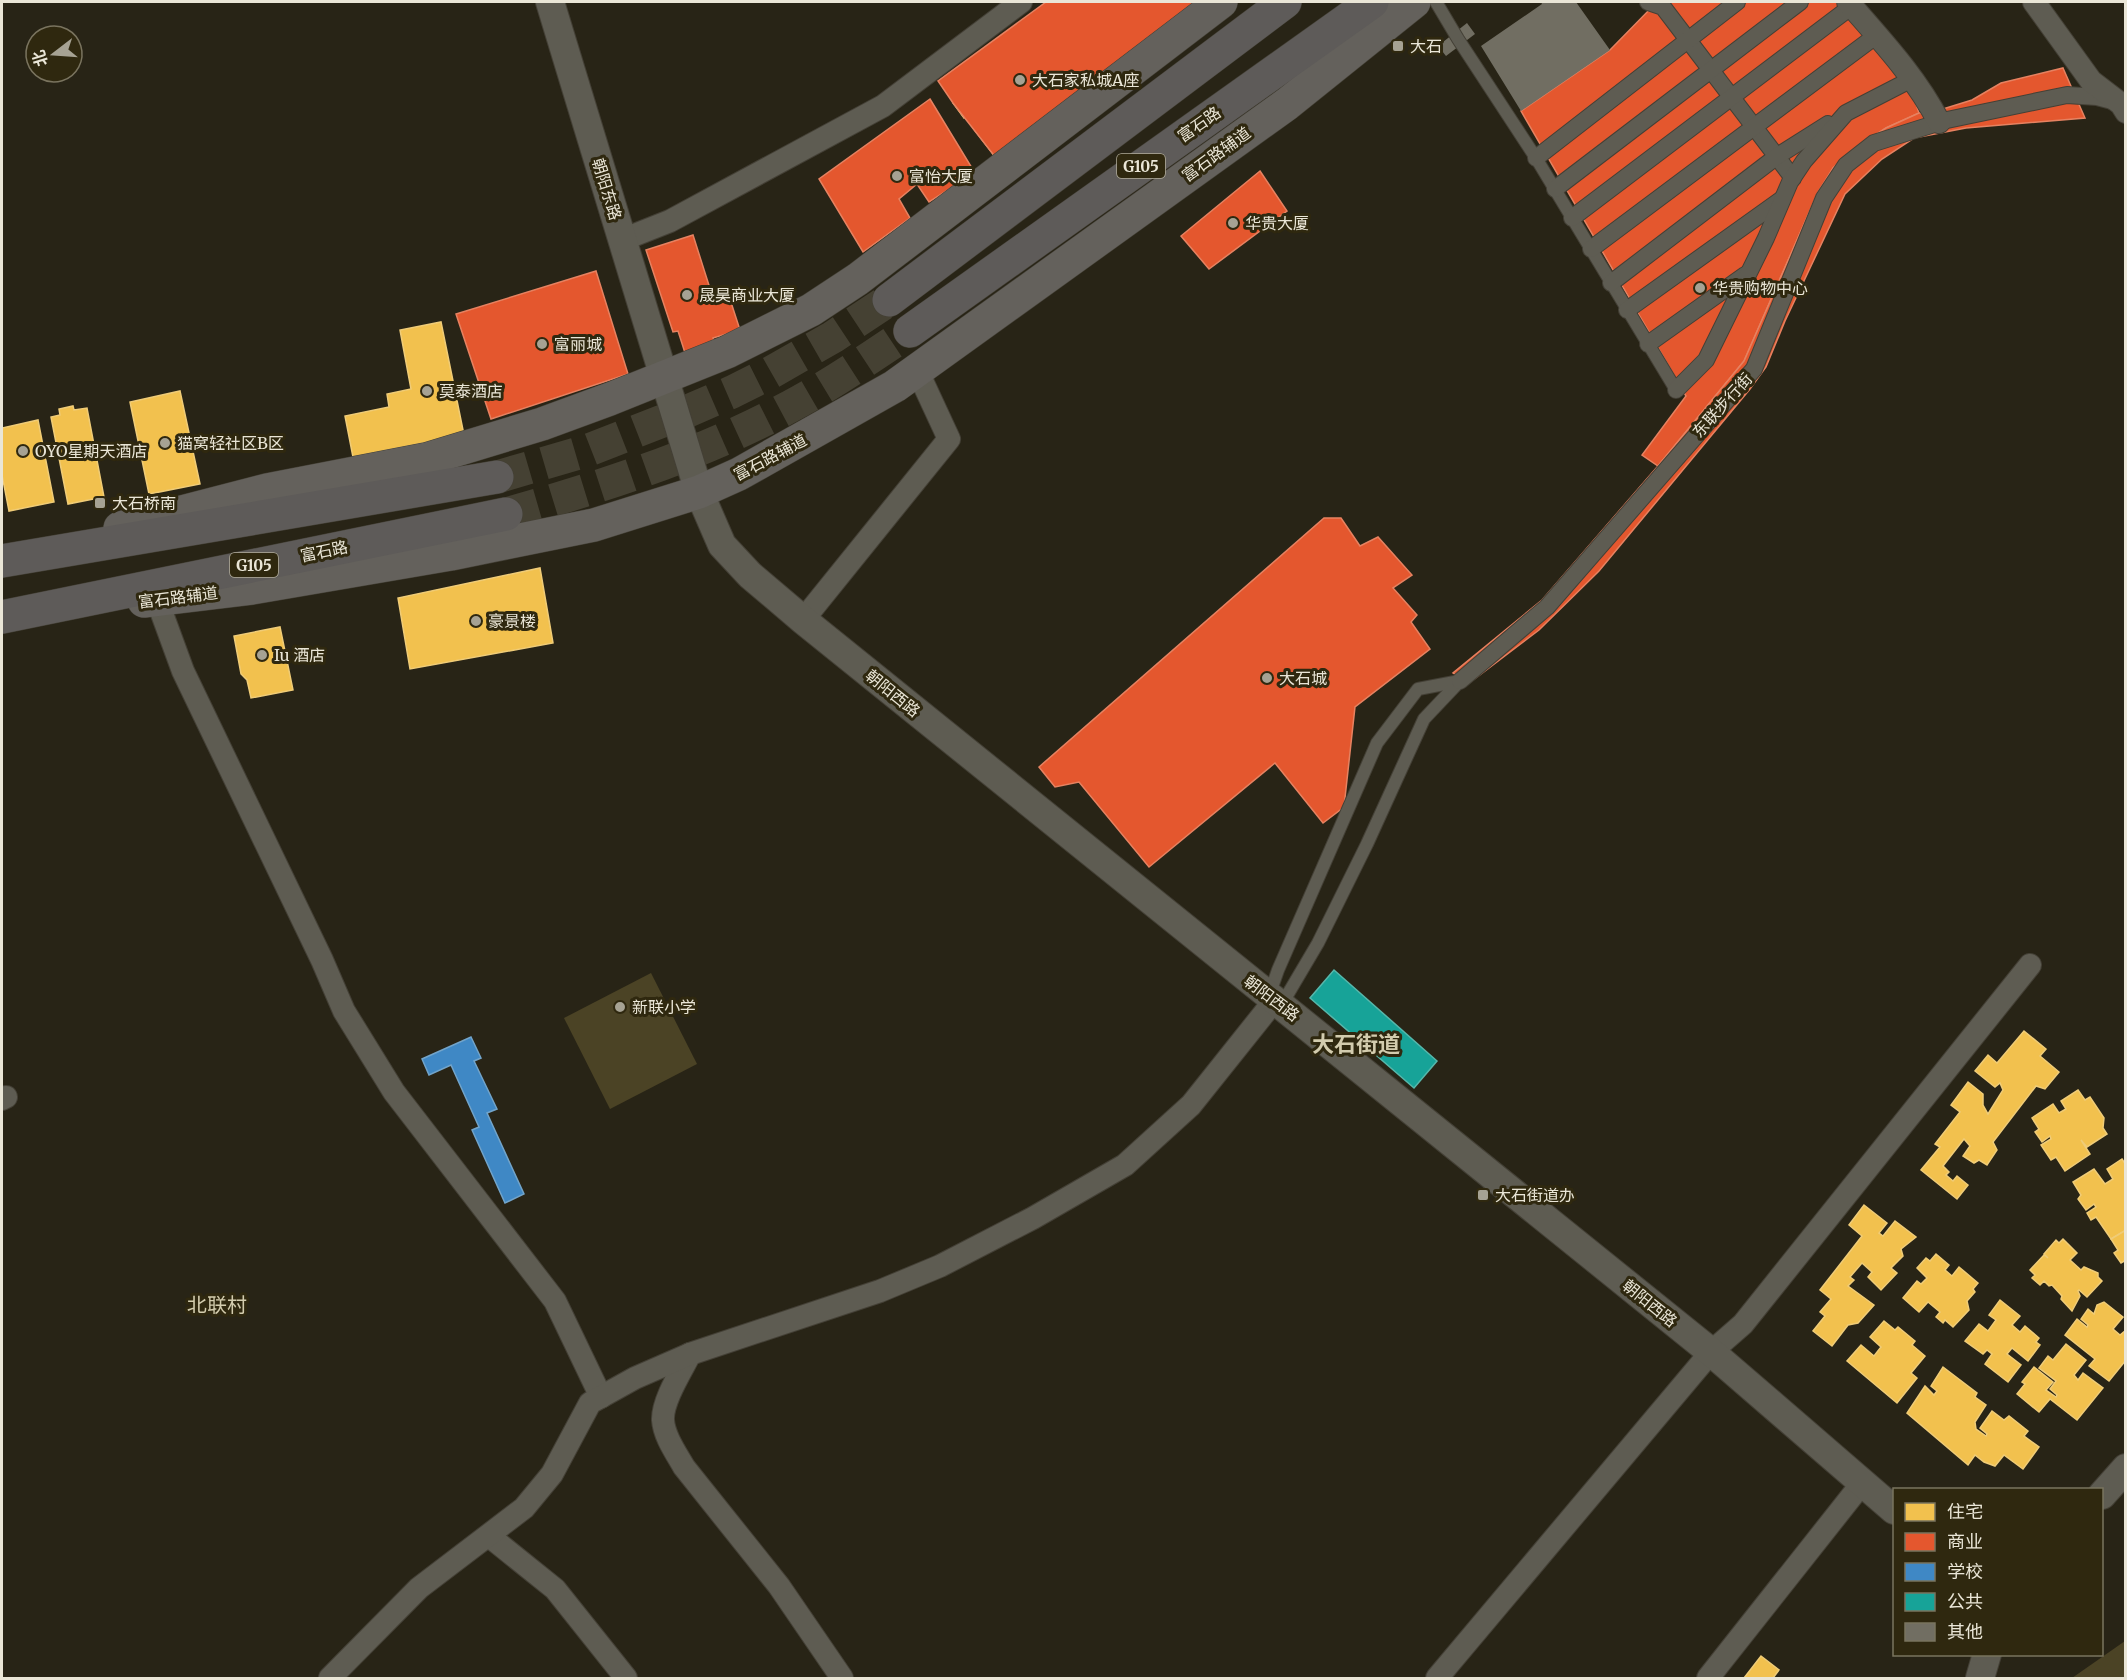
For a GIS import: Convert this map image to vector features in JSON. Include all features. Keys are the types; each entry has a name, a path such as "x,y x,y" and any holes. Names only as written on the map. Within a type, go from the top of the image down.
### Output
{"highway":[{"name":"G105","path":"889,300 1285,2"},
{"name":"富石路","path":"910,331 1372,2"},
{"path":"2,560 497,477"},
{"name":"富石路","path":"2,618 506,514"}],"main road":[{"path":"2,560 267,490 427,459 542,424 727,352 812,310 858,279 1221,2"},
{"name":"富石路辅道","path":"2,618 252,588 451,555 594,525 699,492 739,474 895,386 1287,104 1414,2"}],"street":[{"name":"朝阳东路","path":"550,2 699,492"},
{"path":"622,240 670,221 883,106 1021,2"},
{"path":"1648,2 1663,7 1793,178"},
{"path":"1536,158 1737,2"},
{"path":"1555,189 1800,2"},
{"path":"2034,2 2091,81 2124,106"},
{"path":"1572,218 1731,98 1850,4 1914,78 1939,122"},
{"path":"1591,249 1877,35"},
{"path":"1611,283 1776,157 1846,113 1914,78"},
{"name":"东联步行街","path":"1460,681 1547,607 1754,369 1824,198 1846,165 1874,143 1939,122 2067,95 2097,97 2124,106"},
{"path":"1676,390 1706,360 1793,178 1804,161 1846,113"},
{"path":"1628,310 1782,199"},
{"path":"1648,344 1749,272"},
{"path":"803,620 949,439 917,370"},
{"name":"朝阳西路","path":"699,492 722,545 750,575 1711,1352 1893,1509"},
{"path":"157,600 183,671 322,960 344,1011 394,1092 555,1301 601,1397"},
{"path":"1437,1678 1711,1352 1743,1324 2030,965"},
{"path":"330,1678 419,1588 524,1508 552,1474 590,1404 635,1378 690,1354 880,1292 940,1266 1033,1218 1125,1166 1191,1105 1278,1003"},
{"path":"690,1354 673,1387 663,1419 674,1450 684,1467 779,1586 842,1678"},
{"path":"2103,1494 2126,1468"},
{"path":"1708,1678 1863,1482"},
{"path":"489,1536 555,1589 626,1678"},
{"path":"1980,1678 1986,1656"}],"lane":[{"path":"1436,2 1536,158 1676,390"},
{"path":"1460,681 1424,719 1317,944 1278,1003 1271,990 1278,970 1377,743 1418,689 1460,681"}],"shaded area":[{"path":"651,973 697,1064 610,1109 564,1018"},
{"path":"2125,1641 2125,1678 2072,1678"}],"building: 住宅":[{"path":"1062,2 1125,2 1134,11 1147,2 1170,2 1183,19 1103,79 1080,47 1103,30 1095,20 1072,38 1062,25 1066,21 1055,6"},
{"path":"1017,33 1022,39 1027,35 1034,45 1038,42 1045,52 1014,76 1027,93 1056,72 1075,97 996,158 973,128 996,111 987,101 964,118 953,103 960,98 949,83 961,74 964,77 969,74 966,70 1001,44 1005,49 1007,48 1003,43"},
{"name":"莫泰酒店","path":"441,322 464,435 353,457 345,416 389,407 387,394 411,389 400,330"},
{"name":"猫窝轻社区B区","path":"180,391 200,484 149,494 130,402"},
{"path":"73,406 74,410 87,408 104,497 68,504 51,417 60,415 59,409"},
{"name":"OYO星期天酒店","path":"38,420 54,502 9,511 2,475 2,428"},
{"name":"豪景楼","path":"540,568 553,643 410,669 398,598"},
{"name":"Iu 酒店","path":"280,627 293,690 251,698 247,680 241,674 234,636"},
{"path":"2024,1031 2046,1049 2040,1056 2059,1072 2045,1089 2036,1086 1993,1142 1997,1150 1987,1165 1979,1160 1974,1163 1963,1156 1970,1146 1964,1139 1943,1166 1949,1172 1946,1175 1953,1181 1957,1176 1968,1185 1957,1199 1921,1170 1940,1147 1935,1144 1960,1112 1951,1105 1968,1082 1983,1094 1983,1105 1988,1114 2003,1090 2000,1083 1995,1087 1975,1071 1988,1055 1997,1063"},
{"path":"2078,1090 2085,1100 2090,1097 2104,1118 2103,1128 2107,1134 2087,1147 2081,1140 2090,1154 2065,1171 2056,1157 2051,1160 2041,1145 2051,1139 2050,1136 2042,1142 2035,1132 2039,1129 2032,1118 2053,1104 2059,1113 2066,1109 2061,1101"},
{"path":"2122,1159 2126,1165 2126,1230 2111,1239 2096,1217 2091,1220 2087,1213 2096,1207 2094,1204 2086,1210 2078,1199 2081,1195 2073,1182 2094,1169 2105,1184 2113,1179 2107,1169"},
{"path":"1864,1205 1887,1223 1879,1233 1883,1236 1895,1221 1916,1237 1901,1249 1903,1256 1891,1268 1897,1273 1881,1290 1868,1277 1872,1272 1862,1263 1850,1277 1854,1280 1848,1286 1874,1305 1858,1323 1848,1325 1832,1346 1813,1331 1825,1316 1820,1312 1831,1299 1820,1290 1862,1236 1849,1225"},
{"path":"2126,1230 2126,1260 2121,1263 2114,1253 2118,1250 2111,1239"},
{"path":"2063,1239 2077,1253 2070,1260 2081,1270 2084,1267 2098,1273 2102,1281 2087,1297 2078,1291 2080,1296 2072,1311 2052,1285 2049,1286 2044,1281 2040,1285 2032,1278 2035,1275 2030,1270 2044,1255 2048,1258 2044,1254 2056,1240 2059,1243"},
{"path":"1936,1254 1949,1265 1945,1270 1952,1276 1959,1267 1978,1283 1973,1289 1975,1292 1967,1301 1969,1310 1953,1327 1945,1320 1943,1323 1936,1317 1940,1312 1928,1302 1919,1312 1903,1298 1917,1281 1921,1284 1927,1278 1917,1268 1926,1258 1930,1261"},
{"path":"2000,1300 2020,1316 2012,1325 2020,1332 2025,1326 2039,1338 2036,1342 2040,1345 2028,1361 2012,1348 2007,1354 2021,1365 2008,1382 1985,1364 1992,1354 1987,1350 1983,1354 1965,1341 1979,1324 1988,1331 1996,1320 1989,1315"},
{"path":"2104,1302 2123,1317 2113,1329 2120,1335 2126,1330 2126,1360 2109,1381 2089,1366 2095,1359 2065,1335 2077,1319 2087,1327 2088,1325 2081,1319 2088,1309 2094,1314 2097,1305"},
{"path":"1884,1321 1895,1330 1898,1327 1915,1341 1912,1345 1925,1356 1911,1373 1917,1378 1897,1403 1847,1361 1861,1345 1874,1356 1881,1347 1870,1337"},
{"path":"2066,1344 2086,1360 2074,1375 2078,1380 2083,1373 2103,1388 2077,1420 2050,1399 2039,1412 2017,1394 2025,1384 2022,1382 2034,1367 2053,1382 2046,1390 2056,1397 2057,1395 2050,1389 2056,1381 2039,1368 2048,1356 2053,1360"},
{"path":"1943,1367 1977,1393 1975,1397 1986,1405 1975,1422 1976,1429 1986,1436 1987,1434 1980,1428 1992,1411 2004,1420 2009,1416 2028,1431 2024,1436 2039,1447 2023,1469 2004,1455 1995,1466 1975,1455 1968,1465 1907,1413 1925,1386 1934,1395 1937,1391 1931,1386"},
{"path":"1761,1656 1779,1670 1773,1678 1744,1678"}],"building: 商业":[{"name":"大石家私城A座","path":"1046,2 1207,2 996,158 938,81"},
{"name":"华贵购物中心","path":"1657,2 1836,2 1911,89 1919,113 1886,128 1857,147 1833,168 1818,192 1744,361 1658,466 1642,455 1686,396 1521,111 1610,50"},
{"path":"2063,68 2085,118 1966,128 1914,138 1882,159 1845,194 1785,321 1766,367 1750,389 1599,571 1539,630 1469,683 1453,673 1542,600 1658,466 1744,361 1808,215 1833,168 1857,147 1886,128 1919,113 1930,113 1972,100 2001,83"},
{"name":"富怡大厦","path":"930,99 975,173 929,202 917,184 899,199 910,218 863,252 819,179"},
{"name":"华贵大厦","path":"1260,171 1287,211 1209,269 1181,236"},
{"name":"晟昊商业大厦","path":"693,235 713,298 728,293 740,330 713,338 716,350 687,359 678,331 673,332 646,250"},
{"name":"富丽城","path":"596,271 628,374 491,419 456,314"},
{"name":"大石城","path":"1324,518 1341,518 1360,546 1378,537 1412,575 1393,588 1417,615 1411,622 1430,649 1355,707 1344,807 1323,823 1275,763 1149,867 1079,782 1055,787 1039,767"}],"building: 学校":[{"path":"471,1037 481,1058 474,1061 497,1109 487,1113 524,1194 505,1203 472,1130 479,1127 451,1065 429,1075 422,1059"}],"building: 公共":[{"path":"1334,970 1437,1061 1414,1088 1310,998"}],"building: 其他":[{"path":"1541,2 1576,2 1610,50 1521,111 1481,46 1542,4"},
{"path":"1467,23 1475,34 1446,56 1438,46"}],"tunnel":[{"path":"497,477 586,451 732,392 833,337 889,300"},
{"path":"506,514 652,468 722,440 806,398 910,331"}],"place":[{"name":"大石","path":"1398,46"},
{"name":"大石家私城A座","path":"1020,80"},
{"name":"富怡大厦","path":"897,176"},
{"name":"华贵大厦","path":"1233,223"},
{"name":"华贵购物中心","path":"1700,288"},
{"name":"晟昊商业大厦","path":"687,295"},
{"name":"富丽城","path":"542,344"},
{"name":"莫泰酒店","path":"427,391"},
{"name":"猫窝轻社区B区","path":"165,443"},
{"name":"OYO星期天酒店","path":"23,451"},
{"name":"大石桥南","path":"100,503"},
{"name":"豪景楼","path":"476,621"},
{"name":"Iu 酒店","path":"262,655"},
{"name":"大石城","path":"1267,678"},
{"name":"新联小学","path":"620,1007"},
{"name":"大石街道办","path":"1483,1195"}],"district":[{"name":"大石街道","path":"1356,1044"},
{"name":"北联村","path":"217,1304"}]}
